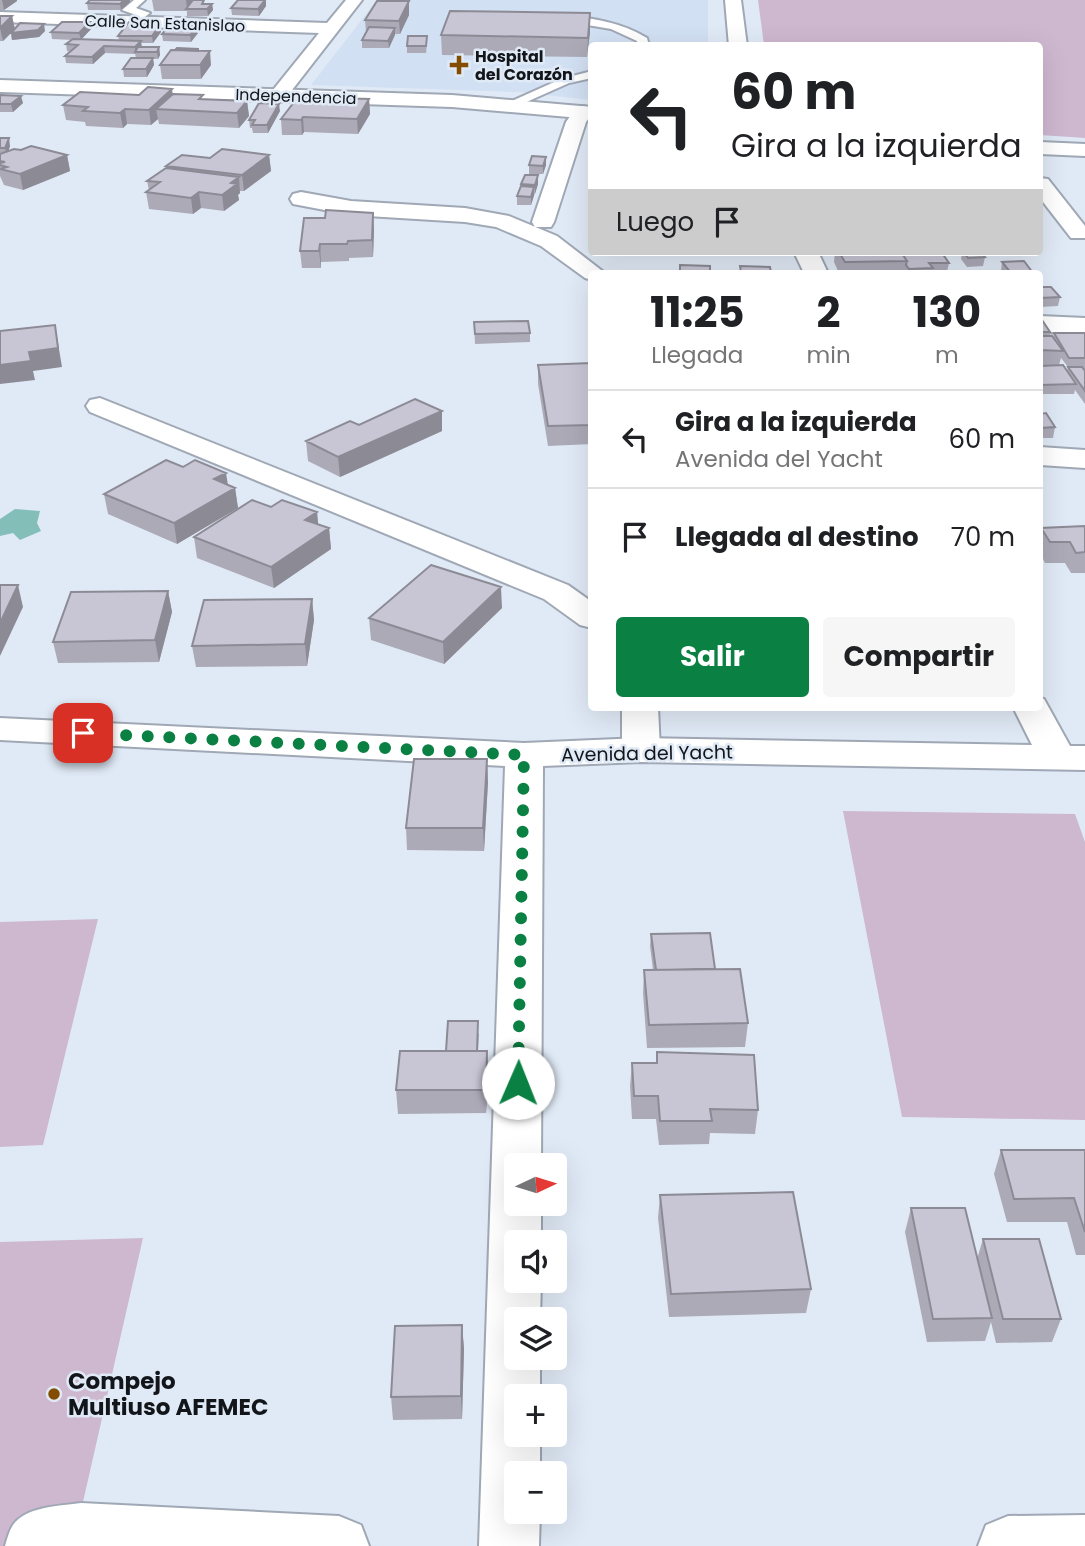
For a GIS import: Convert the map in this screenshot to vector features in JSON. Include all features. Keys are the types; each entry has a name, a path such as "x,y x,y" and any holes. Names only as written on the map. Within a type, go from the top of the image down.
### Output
{"street":[{"path":"278,95 354,0"},
{"path":"733,0 738,42"},
{"name":"Calle San Estanislao","path":"0,18 330,28"},
{"name":"Independencia","path":"0,86 509,105 587,113"},
{"path":"543,222 576,122 587,113"},
{"path":"1043,148 1085,150"},
{"path":"1043,188 1079,233"},
{"path":"301,199 351,208 465,215 501,221 549,241 589,270"},
{"path":"1043,324 1085,326"},
{"path":"100,406 556,592 588,615"},
{"path":"1043,456 1085,459"},
{"path":"640,711 641,750"},
{"path":"1034,711 1071,758"},
{"name":"Avenida del Yacht","path":"0,729 524,755 641,750 1071,758"},
{"path":"509,1546 524,755"},
{"path":"35,1546 42,1539 81,1533 338,1546"},
{"path":"1008,1546 1085,1545"}],"lane":[{"path":"134,22 145,13 127,10 139,0"},
{"path":"562,18 593,22 632,33 643,42"},
{"path":"509,105 565,81 588,75"}],"shaded area":[{"name":"Hospital del Corazón","path":"377,0 708,0 708,42 588,42 588,100 519,92 311,85"},
{"path":"758,0 1085,0 1085,138 1043,135 1043,42 764,42"},
{"path":"15,509 40,511 37,523 41,531 20,540 13,533 0,536 0,519"},
{"path":"843,811 1075,814 1085,842 1085,1120 902,1117"},
{"path":"98,919 43,1145 0,1147 0,922"},
{"name":"Compejo Multiuso AFEMEC","path":"143,1238 73,1546 0,1546 0,1242"}],"building":[{"path":"90,0 124,0 120,4 87,3"},
{"path":"193,0 204,0 202,4 212,4 207,9 186,9"},
{"path":"238,0 265,0 258,9 231,8"},
{"path":"377,1 409,1 399,21 365,20"},
{"path":"450,11 590,13 588,38 441,35"},
{"path":"0,16 12,16 0,28"},
{"path":"62,22 90,22 79,33 51,32"},
{"path":"129,22 160,25 152,36 118,36"},
{"path":"20,23 44,24 38,30 11,33"},
{"path":"169,26 197,26 190,35 162,34"},
{"path":"369,27 395,28 388,41 362,40"},
{"path":"408,36 427,36 426,46 407,46"},
{"path":"73,39 141,41 135,47 104,46 92,57 65,56 78,45 66,44"},
{"path":"138,47 159,47 157,52 135,52"},
{"path":"198,49 198,51 175,50"},
{"path":"171,50 210,51 200,65 160,65"},
{"path":"131,58 153,58 146,69 123,69"},
{"path":"148,87 172,89 149,110 125,109 120,113 83,111 88,107 63,105 80,92 139,95"},
{"path":"173,94 203,95 199,99 247,101 237,113 156,109"},
{"path":"0,95 21,96 11,104 0,104"},
{"path":"298,97 369,99 357,119 281,119"},
{"path":"259,103 279,104 267,125 252,125 255,120 249,120"},
{"path":"0,138 9,138 5,148 0,148"},
{"path":"31,146 67,155 20,174 0,169 7,167 0,165 5,162 0,161 0,154"},
{"path":"222,149 269,155 242,175 166,166 182,155 210,158"},
{"path":"532,156 546,157 543,166 529,165"},
{"path":"166,168 239,177 231,183 237,184 222,195 199,192 191,198 146,192 160,182 147,181"},
{"path":"525,175 538,175 535,185 521,184"},
{"path":"521,186 534,187 531,197 517,196"},
{"path":"326,210 373,213 372,240 320,244 319,251 300,251 304,218 325,218"},
{"path":"841,256 904,256 907,261 845,262"},
{"path":"904,256 944,256 949,263 929,263 933,268 909,269"},
{"path":"1024,261 1031,270 1009,270 1002,262"},
{"path":"680,265 710,266 710,270 680,270"},
{"path":"740,266 770,267 770,270 741,270"},
{"path":"1043,287 1051,287 1060,297 1043,298"},
{"path":"528,321 530,333 475,334 474,322"},
{"path":"1043,322 1050,332 1043,332"},
{"path":"55,325 58,348 29,352 31,361 0,365 0,331"},
{"path":"1054,333 1085,333 1085,358 1069,358"},
{"path":"1043,336 1052,336 1063,351 1043,350"},
{"path":"588,363 588,425 548,426 538,365"},
{"path":"1063,365 1076,384 1043,385 1043,366"},
{"path":"1068,367 1082,367 1085,371 1085,391"},
{"path":"415,399 442,411 338,457 306,441 350,421 359,425"},
{"path":"1046,413 1055,427 1043,428 1043,414"},
{"path":"166,460 183,467 195,460 226,473 214,479 235,488 174,523 104,494"},
{"path":"252,500 271,507 282,500 317,512 305,520 329,528 271,567 194,537"},
{"path":"1085,526 1085,552 1076,553 1070,542 1050,542 1043,528"},
{"path":"431,565 501,587 443,642 369,618"},
{"path":"0,585 18,585 0,623"},
{"path":"168,591 155,640 53,642 71,592"},
{"path":"312,599 305,644 192,646 204,600"},
{"path":"414,759 487,759 483,828 406,828"},
{"path":"710,933 715,969 656,970 651,934"},
{"path":"740,969 748,1023 649,1025 644,970"},
{"path":"448,1021 478,1021 477,1051 446,1051"},
{"path":"400,1051 487,1051 486,1090 396,1090"},
{"path":"657,1052 754,1055 758,1110 710,1109 712,1121 660,1121 658,1096 634,1096 632,1063 657,1063"},
{"path":"1001,1150 1085,1150 1085,1232 1074,1198 1014,1199"},
{"path":"793,1192 811,1289 671,1294 660,1195"},
{"path":"911,1208 965,1208 992,1318 933,1319"},
{"path":"983,1239 1039,1239 1061,1319 1003,1319"},
{"path":"462,1325 461,1396 391,1397 395,1326"}],"place":[{"name":"Hospital del Corazón","path":"459,65"},
{"name":"Compejo Multiuso AFEMEC","path":"54,1394"}],"route":[{"path":"83,733 524,755 518,1083"}]}
